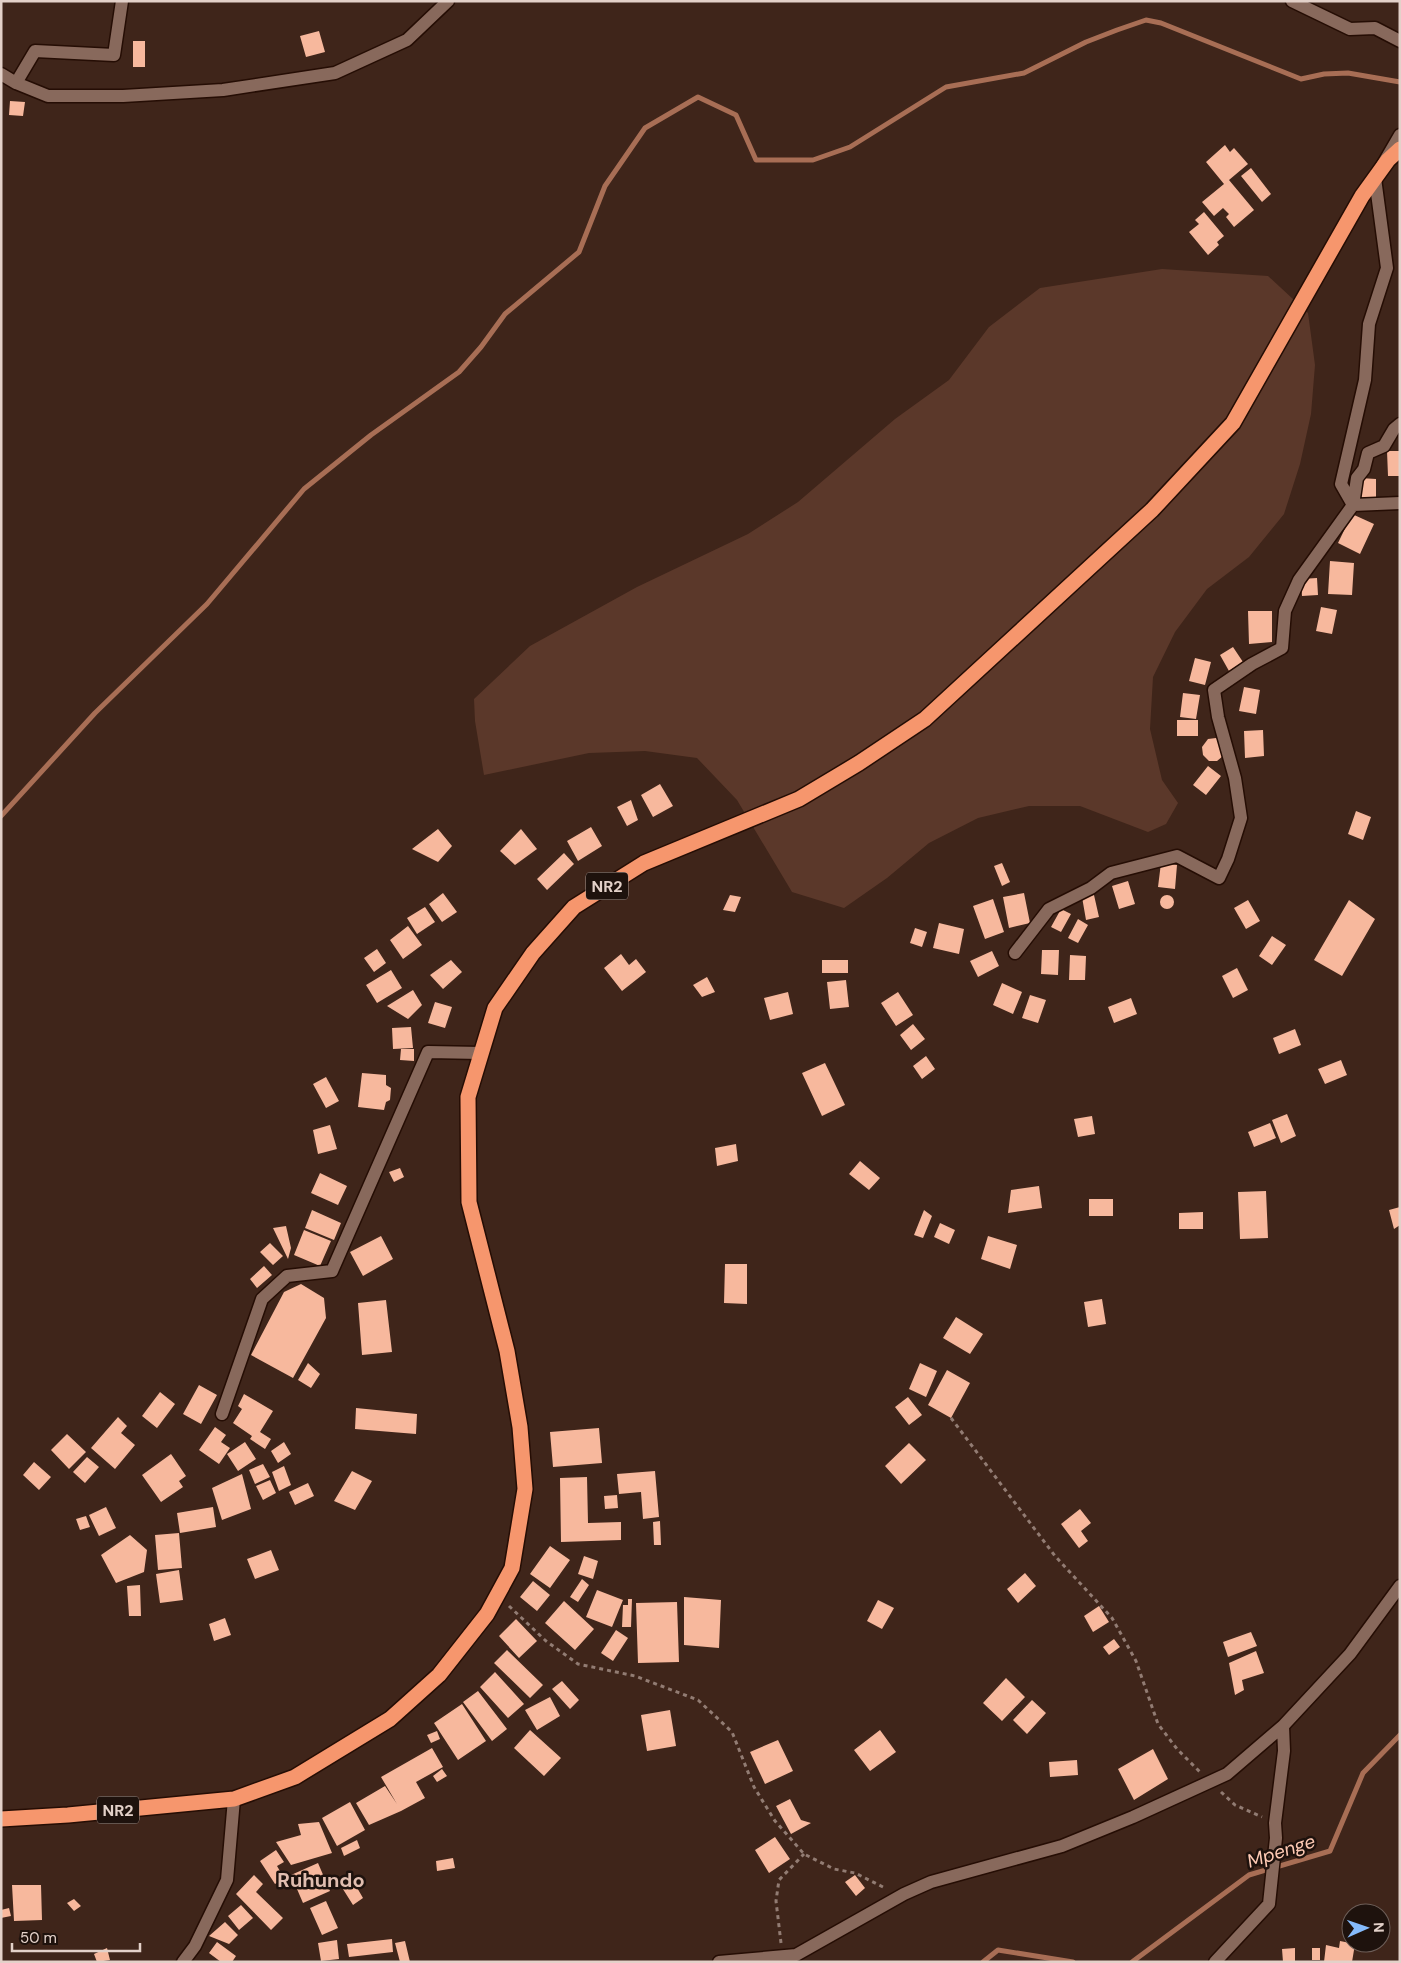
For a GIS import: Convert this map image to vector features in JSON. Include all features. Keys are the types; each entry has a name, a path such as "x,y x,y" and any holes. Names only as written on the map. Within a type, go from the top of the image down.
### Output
{"highway":[{"name":"NR2","path":"1,1819 68,1815 234,1799 295,1778 390,1719 439,1675 487,1614 512,1568 525,1489 520,1427 507,1351 469,1202 468,1097 495,1008 533,953 574,907 644,863 799,798 859,763 926,719 1152,510 1233,423 1362,196 1388,160 1400,149"}],"street":[{"path":"16,83 35,51 114,55 122,1"},
{"path":"1,74 16,83 48,96 123,96 224,90 335,73 407,40 448,1"},
{"path":"1292,1 1350,28 1375,28 1400,41"},
{"path":"1353,505 1341,484 1365,380 1369,324 1387,268 1375,178 1400,135"},
{"path":"1015,952 1049,909 1091,888 1111,872 1177,856 1219,878 1228,859 1241,818 1235,778 1218,717 1214,690 1252,664 1282,648 1285,611 1298,580 1353,505 1357,478 1364,469 1368,453 1384,446 1394,429 1400,424"},
{"path":"1353,505 1400,503"},
{"path":"222,1414 262,1299 287,1276 332,1271 428,1052 481,1053"},
{"path":"719,1962 796,1955 904,1894 931,1882 1062,1846 1133,1817 1227,1774 1282,1726 1350,1654 1400,1586"},
{"path":"1214,1962 1269,1904 1276,1838 1275,1823 1284,1752 1282,1726"},
{"path":"183,1962 194,1946 227,1880 234,1799"}],"path":[{"path":"951,1418 1055,1556 1112,1618 1136,1662 1158,1724 1177,1749 1235,1805 1275,1823"},
{"path":"497,1595 546,1641 578,1664 635,1676 698,1700 732,1732 754,1787 775,1820 804,1854 834,1869 855,1873 875,1884 904,1894"},
{"path":"782,1956 776,1901 779,1880 804,1854"}],"shaded area":[{"path":"1162,269 1268,276 1308,313 1315,365 1311,414 1300,464 1284,514 1249,557 1207,589 1175,632 1153,677 1150,729 1162,780 1178,803 1166,824 1148,832 1080,806 1029,806 978,818 929,843 887,878 844,908 792,892 737,800 697,758 645,751 589,753 484,775 475,721 474,699 530,646 637,587 748,534 798,502 895,419 949,380 989,327 1040,288"}],"building":[{"path":"319,31 325,52 306,57 300,36"},
{"path":"133,41 145,41 145,67 133,67"},
{"path":"10,101 25,102 23,116 9,115"},
{"path":"1225,145 1230,152 1234,148 1248,164 1229,180 1254,210 1234,227 1226,217 1229,214 1223,208 1214,216 1202,202 1224,184 1206,162"},
{"path":"1251,168 1271,194 1262,202 1241,176"},
{"path":"1204,212 1224,236 1217,242 1219,245 1208,255 1189,232 1199,224 1195,220"},
{"path":"1387,451 1400,451 1400,476 1388,476"},
{"path":"1360,478 1376,479 1376,501 1360,502"},
{"path":"1352,514 1374,524 1360,554 1338,543"},
{"path":"1330,561 1354,563 1352,595 1328,594"},
{"path":"1317,578 1318,595 1302,596 1301,579"},
{"path":"1321,607 1337,610 1332,634 1316,631"},
{"path":"1248,611 1272,611 1272,642 1249,644"},
{"path":"1233,647 1243,662 1229,671 1220,655"},
{"path":"1195,658 1211,662 1205,685 1189,681"},
{"path":"1244,687 1260,690 1256,714 1239,711"},
{"path":"1183,693 1200,695 1196,719 1180,717"},
{"path":"1177,720 1198,720 1198,736 1177,736"},
{"path":"1263,730 1264,756 1245,758 1244,731"},
{"path":"1216,738 1219,740 1223,756 1217,761 1209,761 1203,755 1202,747 1208,739"},
{"path":"1208,766 1221,776 1206,795 1193,785"},
{"path":"660,784 673,806 653,817 641,795"},
{"path":"631,800 638,820 627,826 617,807"},
{"path":"1356,811 1371,817 1363,840 1348,834"},
{"path":"591,827 602,846 578,861 567,841"},
{"path":"438,829 452,846 438,862 412,849"},
{"path":"521,829 537,849 515,865 500,851"},
{"path":"564,853 574,864 547,890 537,879"},
{"path":"1002,863 1010,882 1002,886 994,866"},
{"path":"1161,863 1177,865 1175,889 1158,887"},
{"path":"1128,881 1135,904 1119,909 1112,886"},
{"path":"443,893 457,912 442,922 429,904"},
{"path":"1024,893 1030,923 1009,928 1003,897"},
{"path":"730,895 741,897 735,912 723,910"},
{"path":"1094,895 1099,917 1086,920 1082,897"},
{"path":"1164,895 1170,895 1174,902 1170,909 1164,909 1160,905 1160,899"},
{"path":"993,899 1004,932 985,939 973,906"},
{"path":"1248,900 1260,921 1246,929 1234,908"},
{"path":"1349,900 1375,919 1342,976 1314,960"},
{"path":"425,907 435,922 417,934 407,918"},
{"path":"1061,909 1071,914 1061,932 1051,927"},
{"path":"1078,919 1088,925 1078,943 1068,938"},
{"path":"939,923 964,929 959,954 933,948"},
{"path":"408,926 422,945 403,959 390,940"},
{"path":"915,928 927,932 922,947 910,943"},
{"path":"1272,936 1286,945 1272,965 1259,956"},
{"path":"377,949 386,963 374,972 364,958"},
{"path":"1042,950 1059,950 1058,975 1041,974"},
{"path":"992,951 999,966 978,977 970,961"},
{"path":"621,954 629,965 636,959 646,972 622,991 604,968"},
{"path":"1070,955 1086,956 1085,980 1069,980"},
{"path":"451,960 462,972 443,989 430,975"},
{"path":"822,960 848,960 848,973 822,973"},
{"path":"1237,968 1248,990 1233,998 1222,976"},
{"path":"391,970 402,988 377,1003 366,985"},
{"path":"707,977 715,992 702,997 693,985"},
{"path":"846,980 849,1007 830,1009 827,982"},
{"path":"1002,983 1022,992 1013,1014 993,1005"},
{"path":"413,990 422,1005 408,1019 387,1006"},
{"path":"788,992 793,1014 770,1020 764,998"},
{"path":"898,992 913,1015 896,1026 881,1003"},
{"path":"1030,995 1046,1000 1038,1023 1022,1018"},
{"path":"1131,998 1137,1014 1114,1023 1108,1007"},
{"path":"435,1002 452,1007 445,1028 428,1023"},
{"path":"913,1024 925,1039 911,1050 900,1035"},
{"path":"411,1027 413,1048 393,1049 392,1028"},
{"path":"1295,1029 1301,1045 1279,1054 1273,1038"},
{"path":"401,1049 414,1049 414,1061 400,1060"},
{"path":"926,1056 935,1069 922,1079 913,1066"},
{"path":"1341,1060 1347,1075 1325,1084 1318,1069"},
{"path":"825,1063 845,1105 822,1116 802,1073"},
{"path":"362,1073 386,1075 386,1085 391,1088 390,1100 386,1102 384,1110 358,1107"},
{"path":"326,1077 339,1101 326,1108 313,1084"},
{"path":"1287,1114 1296,1136 1281,1143 1272,1120"},
{"path":"1092,1116 1095,1134 1078,1137 1074,1119"},
{"path":"1270,1123 1276,1138 1254,1147 1248,1132"},
{"path":"330,1125 337,1149 318,1154 313,1130"},
{"path":"736,1144 738,1161 717,1166 715,1148"},
{"path":"860,1161 880,1178 869,1190 849,1174"},
{"path":"400,1168 404,1177 394,1182 389,1172"},
{"path":"320,1173 347,1186 338,1205 311,1193"},
{"path":"1039,1186 1042,1208 1008,1213 1011,1190"},
{"path":"1266,1191 1268,1238 1240,1239 1238,1192"},
{"path":"1089,1199 1113,1199 1113,1216 1089,1216"},
{"path":"1400,1207 1400,1225 1394,1229 1389,1210"},
{"path":"312,1210 341,1223 334,1240 305,1228"},
{"path":"924,1210 932,1216 923,1238 914,1235"},
{"path":"1203,1212 1203,1229 1179,1229 1179,1213"},
{"path":"940,1223 955,1230 949,1244 934,1237"},
{"path":"286,1226 291,1248 288,1259 273,1228"},
{"path":"304,1230 331,1241 320,1266 294,1255"},
{"path":"381,1236 393,1259 363,1276 350,1252"},
{"path":"988,1236 1017,1245 1010,1269 981,1259"},
{"path":"270,1243 283,1256 273,1265 260,1252"},
{"path":"725,1264 747,1264 747,1304 724,1303"},
{"path":"264,1266 272,1275 257,1288 250,1279"},
{"path":"301,1284 324,1298 326,1318 293,1378 251,1355 284,1292"},
{"path":"1102,1299 1106,1324 1088,1327 1084,1302"},
{"path":"386,1300 392,1352 362,1355 358,1303"},
{"path":"956,1317 983,1334 970,1354 943,1338"},
{"path":"308,1363 320,1374 311,1388 298,1380"},
{"path":"920,1363 937,1371 926,1397 909,1389"},
{"path":"947,1370 970,1383 951,1418 928,1405"},
{"path":"199,1385 217,1395 201,1424 183,1414"},
{"path":"160,1392 175,1404 157,1428 142,1416"},
{"path":"244,1394 273,1411 260,1432 271,1439 265,1449 250,1439 252,1436 233,1423 242,1409 238,1406"},
{"path":"908,1397 922,1415 909,1425 895,1407"},
{"path":"356,1408 417,1414 416,1434 355,1429"},
{"path":"118,1417 127,1426 121,1433 135,1445 115,1469 91,1448"},
{"path":"215,1427 226,1435 221,1442 230,1448 219,1464 199,1450"},
{"path":"599,1428 602,1463 553,1467 550,1432"},
{"path":"67,1434 86,1452 69,1469 51,1450"},
{"path":"245,1442 256,1459 238,1471 227,1454"},
{"path":"284,1442 291,1454 278,1463 271,1451"},
{"path":"909,1443 926,1460 901,1484 885,1466"},
{"path":"171,1454 186,1476 179,1481 183,1487 161,1502 142,1475"},
{"path":"87,1457 99,1467 85,1483 73,1472"},
{"path":"34,1462 51,1477 39,1490 23,1475"},
{"path":"263,1464 270,1477 255,1484 249,1470"},
{"path":"284,1466 291,1485 279,1491 272,1472"},
{"path":"352,1471 372,1481 355,1510 334,1501"},
{"path":"655,1471 659,1517 643,1519 641,1492 619,1494 617,1474"},
{"path":"242,1474 251,1509 222,1520 212,1488"},
{"path":"587,1477 588,1523 621,1522 621,1540 561,1542 560,1478"},
{"path":"270,1480 276,1493 263,1500 256,1486"},
{"path":"308,1483 314,1496 295,1505 289,1492"},
{"path":"617,1495 618,1508 605,1509 604,1496"},
{"path":"106,1507 116,1528 99,1536 89,1515"},
{"path":"213,1507 216,1527 180,1533 177,1513"},
{"path":"1080,1509 1091,1523 1081,1531 1088,1541 1079,1548 1061,1524"},
{"path":"86,1516 90,1527 80,1530 76,1519"},
{"path":"660,1521 661,1545 654,1545 653,1522"},
{"path":"179,1533 182,1568 158,1570 155,1535"},
{"path":"130,1535 147,1550 144,1572 116,1583 101,1555"},
{"path":"550,1546 570,1560 550,1588 530,1574"},
{"path":"271,1550 279,1570 255,1579 247,1559"},
{"path":"584,1556 598,1561 593,1579 578,1574"},
{"path":"179,1570 183,1600 160,1603 156,1574"},
{"path":"1025,1573 1036,1586 1018,1603 1007,1589"},
{"path":"582,1579 589,1585 578,1602 570,1597"},
{"path":"533,1581 550,1595 537,1611 520,1597"},
{"path":"140,1585 141,1616 129,1616 127,1586"},
{"path":"597,1590 623,1600 612,1627 586,1617"},
{"path":"684,1597 721,1600 719,1648 684,1645"},
{"path":"628,1599 632,1599 631,1627 622,1627 623,1605 628,1605"},
{"path":"878,1600 894,1608 882,1629 867,1621"},
{"path":"564,1601 594,1629 575,1650 545,1623"},
{"path":"677,1602 679,1662 638,1663 636,1603"},
{"path":"1099,1606 1109,1622 1093,1632 1084,1616"},
{"path":"225,1618 231,1635 214,1641 209,1624"},
{"path":"516,1619 537,1641 519,1658 499,1636"},
{"path":"616,1630 628,1638 613,1661 601,1653"},
{"path":"1251,1632 1257,1646 1228,1657 1223,1642"},
{"path":"1114,1639 1120,1647 1109,1655 1103,1647"},
{"path":"507,1650 543,1685 530,1698 494,1663"},
{"path":"1256,1651 1264,1673 1242,1680 1244,1690 1235,1695 1229,1663"},
{"path":"495,1672 524,1704 508,1718 480,1687"},
{"path":"1006,1678 1025,1697 1002,1721 983,1703"},
{"path":"562,1681 579,1700 570,1709 552,1689"},
{"path":"478,1691 507,1729 492,1741 463,1702"},
{"path":"550,1697 560,1716 537,1730 525,1710"},
{"path":"1032,1700 1046,1713 1027,1734 1013,1720"},
{"path":"462,1704 486,1741 458,1760 434,1723"},
{"path":"670,1710 676,1746 647,1751 641,1715"},
{"path":"530,1730 561,1758 544,1776 514,1748"},
{"path":"880,1730 896,1752 870,1771 854,1750"},
{"path":"437,1731 440,1739 431,1743 427,1735"},
{"path":"778,1740 793,1771 765,1784 750,1752"},
{"path":"432,1748 443,1767 416,1782 425,1798 369,1825 356,1803 385,1786 397,1804 381,1777"},
{"path":"1153,1749 1168,1779 1134,1800 1118,1769"},
{"path":"1077,1760 1078,1775 1050,1777 1049,1762"},
{"path":"442,1769 447,1776 437,1782 433,1776"},
{"path":"790,1799 801,1820 811,1823 791,1834 776,1806"},
{"path":"350,1802 365,1830 337,1846 322,1818"},
{"path":"319,1822 332,1853 291,1865 276,1842 301,1835 298,1824"},
{"path":"775,1837 790,1859 769,1873 755,1850"},
{"path":"357,1840 360,1848 344,1856 341,1848"},
{"path":"276,1850 284,1862 277,1866 284,1878 275,1884 260,1861"},
{"path":"453,1858 455,1868 437,1871 436,1861"},
{"path":"318,1863 330,1891 303,1903 291,1875"},
{"path":"254,1875 263,1884 256,1892 283,1918 271,1930 236,1894"},
{"path":"855,1875 865,1888 856,1896 845,1882"},
{"path":"352,1879 363,1898 353,1905 341,1886"},
{"path":"12,1885 41,1885 42,1920 14,1921"},
{"path":"74,1899 81,1906 74,1911 67,1903"},
{"path":"326,1901 338,1928 322,1935 310,1908"},
{"path":"241,1905 253,1918 239,1930 228,1916"},
{"path":"9,1908 11,1916 1,1918 1,1910"},
{"path":"225,1922 238,1935 229,1944 209,1936"},
{"path":"392,1939 393,1952 349,1957 347,1944"},
{"path":"337,1940 339,1959 321,1961 318,1943"},
{"path":"405,1941 410,1962 400,1962 395,1943"},
{"path":"1341,1941 1341,1953 1354,1953 1352,1962 1324,1962 1326,1945 1339,1948"},
{"path":"217,1942 236,1956 232,1962 221,1962 209,1953"},
{"path":"107,1948 110,1960 97,1962 94,1954"},
{"path":"1295,1948 1295,1962 1283,1962 1282,1949"},
{"path":"1312,1948 1320,1948 1320,1960 1312,1960"}],"waterway":[{"path":"1,816 95,713 207,604 304,489 371,435 459,372 481,347 505,314 579,252 605,186 645,128 698,97 736,115 756,160 813,160 850,147 946,87 1024,73 1086,42 1146,20 1161,23 1301,79 1324,74 1348,73 1400,82"},
{"name":"Mpenge","path":"1132,1962 1249,1875 1330,1851 1363,1773 1400,1735"},
{"name":"Mpenge","path":"983,1962 998,1950 1073,1962"}],"district":[{"name":"Ruhundo","path":"321,1880"}]}
